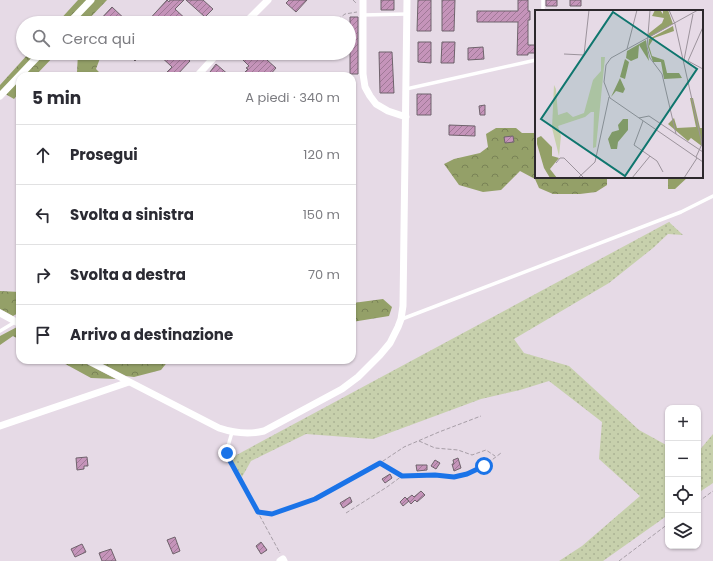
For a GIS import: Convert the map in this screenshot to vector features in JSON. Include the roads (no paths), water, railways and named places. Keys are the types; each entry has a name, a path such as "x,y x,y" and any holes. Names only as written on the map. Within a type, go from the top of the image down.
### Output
{"street":[{"path":"76,16 91,0"},
{"path":"252,16 268,0"},
{"path":"363,0 363,74 365,87 376,104 388,111 406,117"},
{"path":"94,364 219,428 232,432 252,434 264,431 346,386 367,369 380,355 396,333 401,319 403,306 407,0"},
{"path":"22,72 34,60"},
{"path":"201,72 212,60"},
{"path":"2,92 16,78"},
{"path":"0,313 16,320"},
{"path":"0,426 128,382"}],"lane":[{"path":"363,13 407,14"},
{"path":"406,89 535,60"},
{"path":"401,319 682,212 713,196"},
{"path":"0,331 16,323"},
{"path":"229,459 227,450 232,432"}]}
